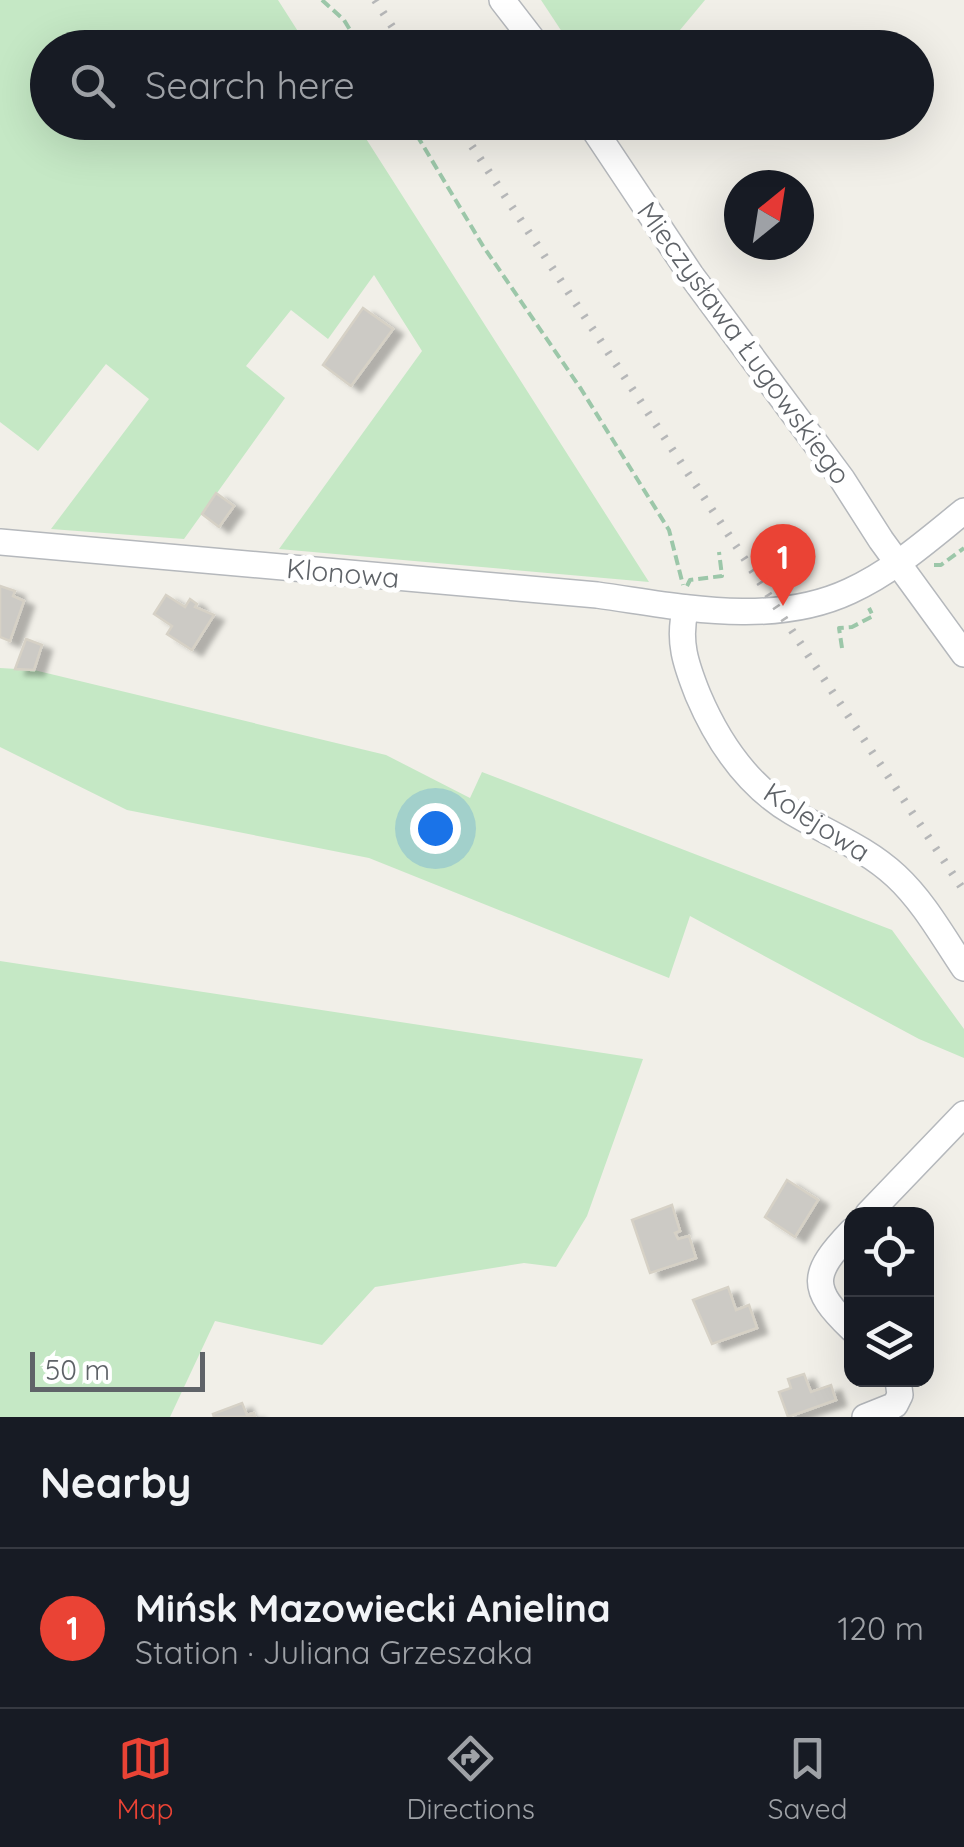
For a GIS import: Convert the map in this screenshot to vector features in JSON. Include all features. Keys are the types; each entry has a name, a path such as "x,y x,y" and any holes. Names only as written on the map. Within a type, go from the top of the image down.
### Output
{"street":[{"path":"502,0 525,30"},
{"name":"Mieczysława Ługowskiego","path":"601,140 691,275 842,479 964,654"},
{"name":"Klonowa","path":"0,542 597,595 686,608 786,610 846,593 898,563 964,511"},
{"name":"Kolejowa","path":"686,608 680,634 691,678 705,710 742,769 764,793 864,852 898,878 918,900 964,968"},
{"path":"877,1205 964,1114"},
{"path":"844,1239 834,1249 820,1280 826,1305 844,1322"},
{"path":"865,1417 895,1406 899,1387"}],"path":[{"path":"322,0 350,30"},
{"path":"420,140 483,246 581,389 669,530 684,590 690,580 722,576 719,552"},
{"path":"842,648 838,628 852,627 874,616 866,604"}],"green space":[{"path":"0,0 278,0 297,30 30,30 30,140 367,140 649,582 279,549 422,351 374,275 328,339 291,310 246,366 285,398 184,539 51,529 149,399 106,364 38,451 0,422"},
{"path":"541,0 705,0 680,30 561,30"},
{"path":"0,668 34,670 386,755 470,798 482,772 892,930 964,1029 964,1058 919,1039 690,916 669,978 369,858 127,810 0,747"},
{"path":"0,961 643,1059 587,1216 556,1267 524,1263 375,1287 322,1345 215,1321 170,1417 0,1417"}],"building":[{"path":"363,308 393,329 351,386 323,365"},
{"path":"216,493 234,506 219,527 202,514"},
{"path":"0,586 15,591 13,596 24,601 10,641 0,637"},
{"path":"166,595 185,607 190,599 197,604 195,607 214,615 192,650 167,634 172,626 154,614"},
{"path":"26,639 42,645 34,670 15,669"},
{"path":"787,1180 818,1200 795,1237 765,1217"},
{"path":"672,1205 680,1231 675,1233 678,1239 689,1236 696,1258 650,1273 632,1220"},
{"path":"728,1287 736,1310 749,1305 757,1328 712,1344 693,1300"},
{"path":"804,1374 811,1392 831,1385 836,1400 788,1417 779,1392 791,1388 788,1379"},
{"path":"242,1403 247,1415 254,1413 255,1417 214,1417 213,1414"}],"railway":[{"path":"375,0 394,30"},
{"path":"468,140 964,891"}],"place":[{"name":"Mińsk Mazowiecki Anielina","path":"783,606"}]}
